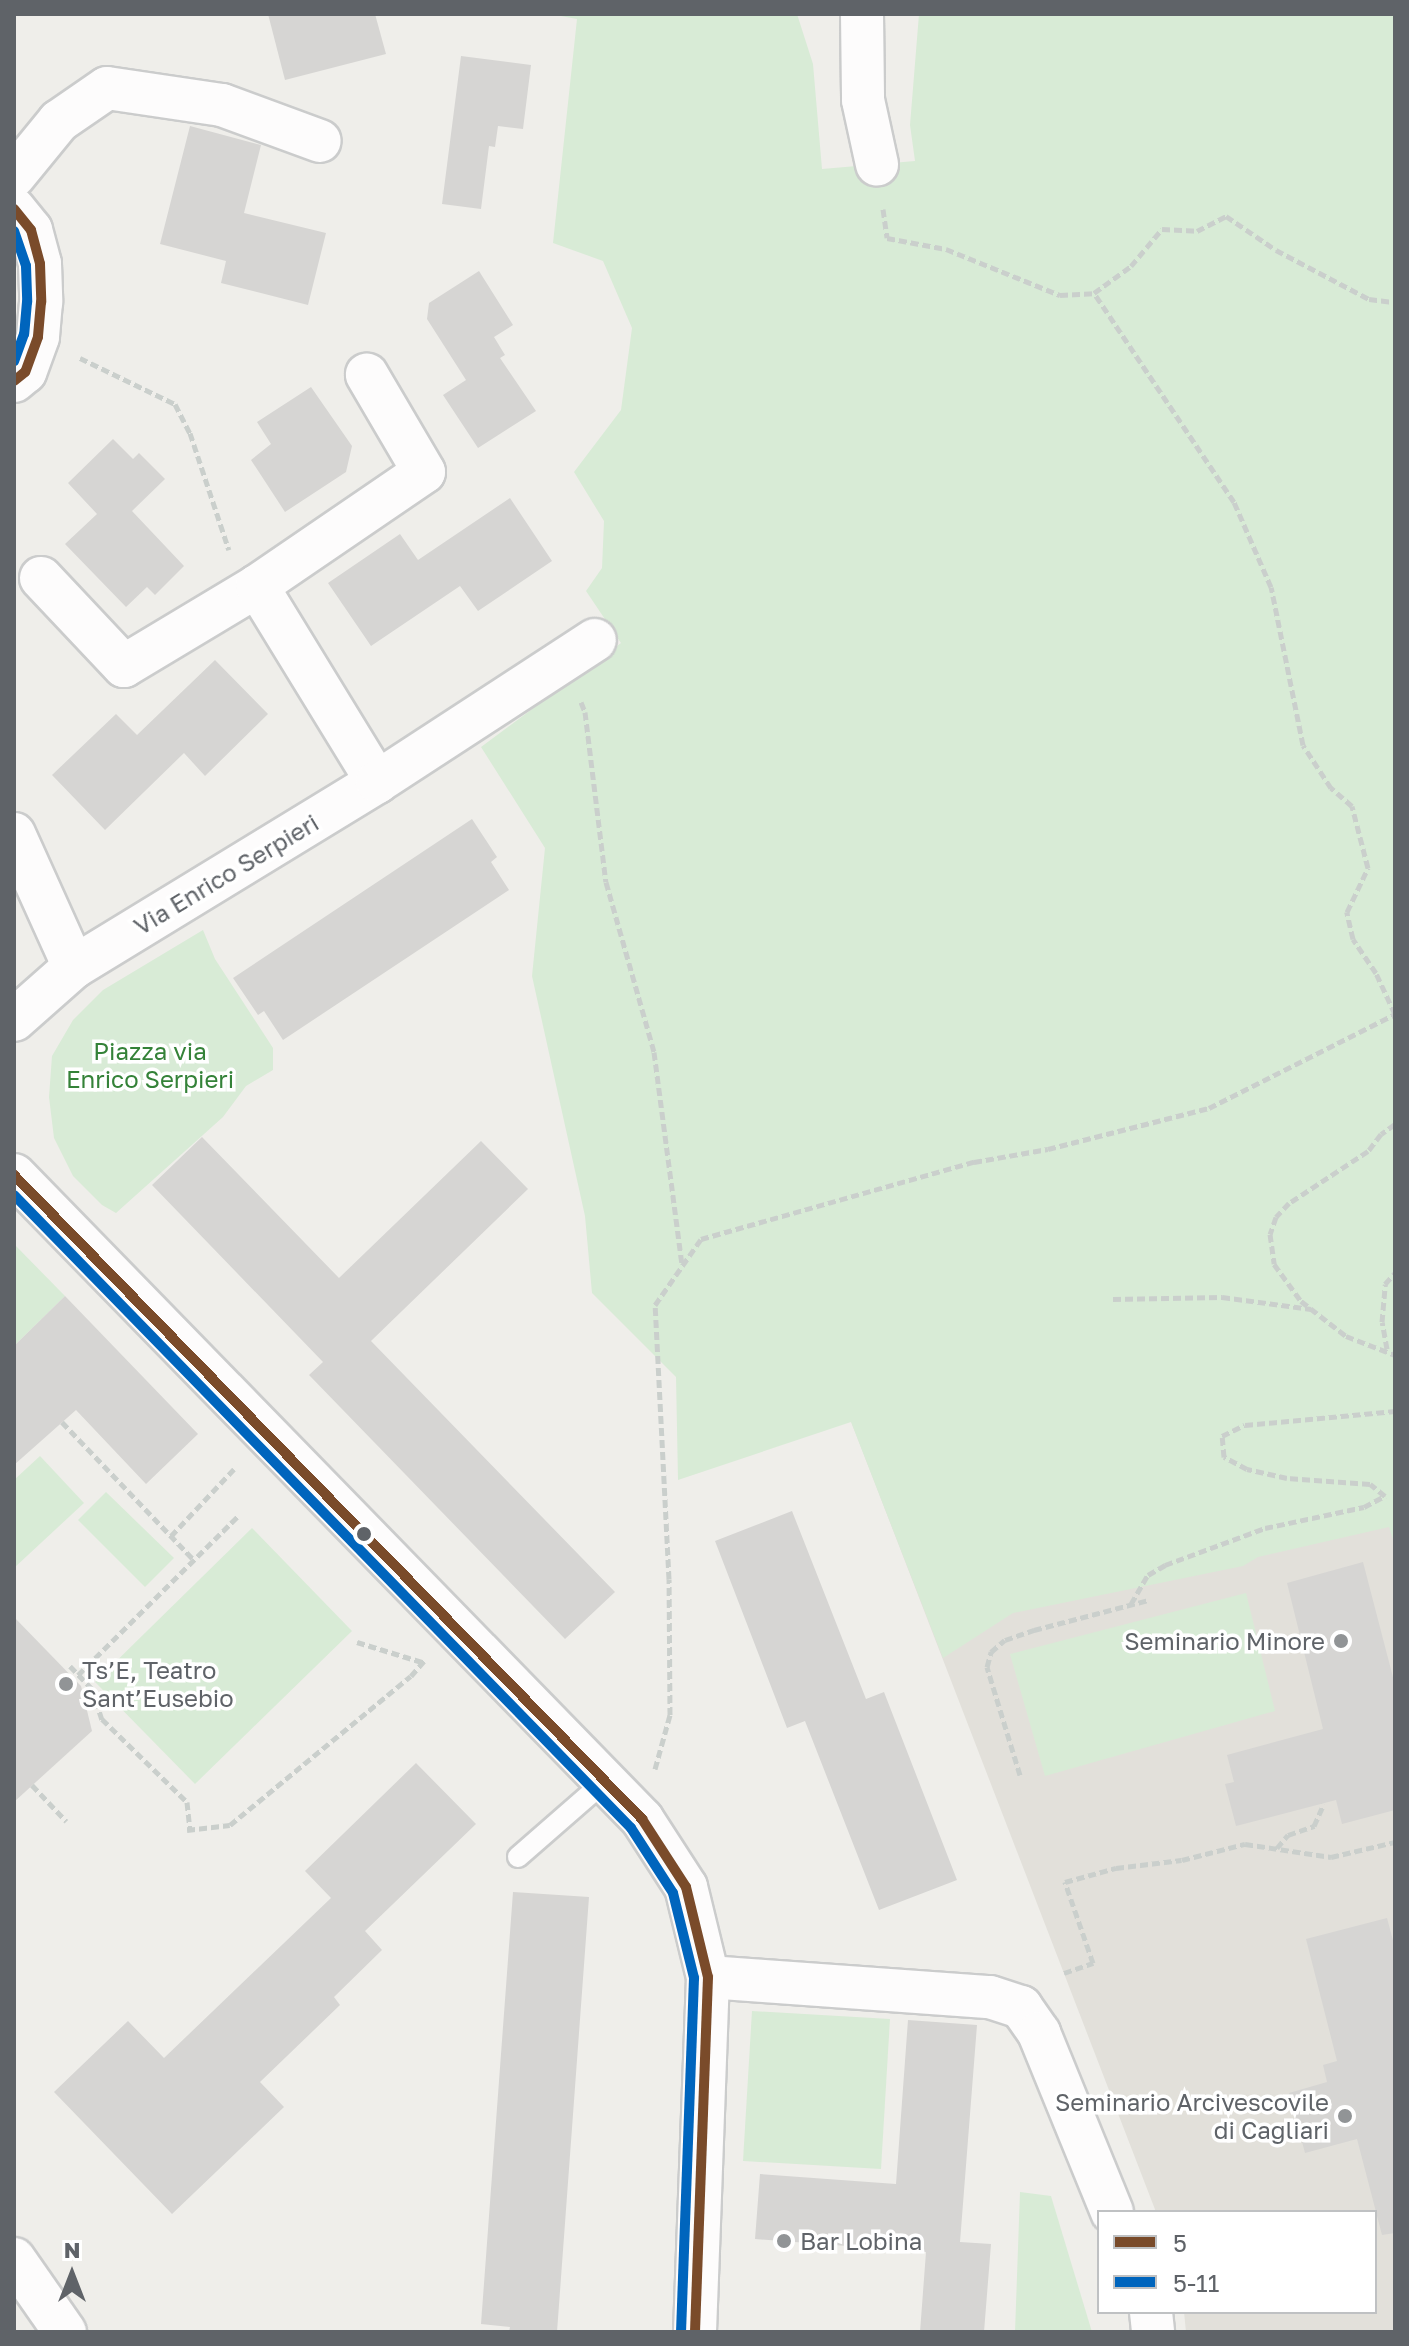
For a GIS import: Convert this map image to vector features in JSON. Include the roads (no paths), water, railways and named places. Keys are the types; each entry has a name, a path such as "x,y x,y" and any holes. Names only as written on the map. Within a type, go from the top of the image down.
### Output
{"street":[{"path":"862,14 863,100 877,164"},
{"path":"14,176 59,121 107,88 222,105 320,141"},
{"path":"14,209 31,230 40,264 38,337 25,372 14,381"},
{"path":"41,578 124,666 257,586 424,472 367,375"},
{"path":"257,586 377,782"},
{"name":"Via Enrico Serpieri","path":"16,1026 74,967 377,782 579,650"},
{"path":"14,834 74,967"},
{"path":"14,1175 642,1819 686,1887 708,1977 695,2332"},
{"path":"708,1977 990,1997 1021,2007 1039,2033 1111,2210"},
{"path":"14,2259 65,2332"}],"lane":[{"path":"518,1857 605,1781"}],"place":[{"name":"Seminario Minore","path":"1341,1641"},
{"name":"Ts’E, Teatro Sant’Eusebio","path":"66,1684"},
{"name":"Seminario Arcivescovile di Cagliari","path":"1345,2116"},
{"name":"Bar Lobina","path":"784,2241"}],"park label":[{"name":"Piazza via Enrico Serpieri","path":"150,1065"}]}
